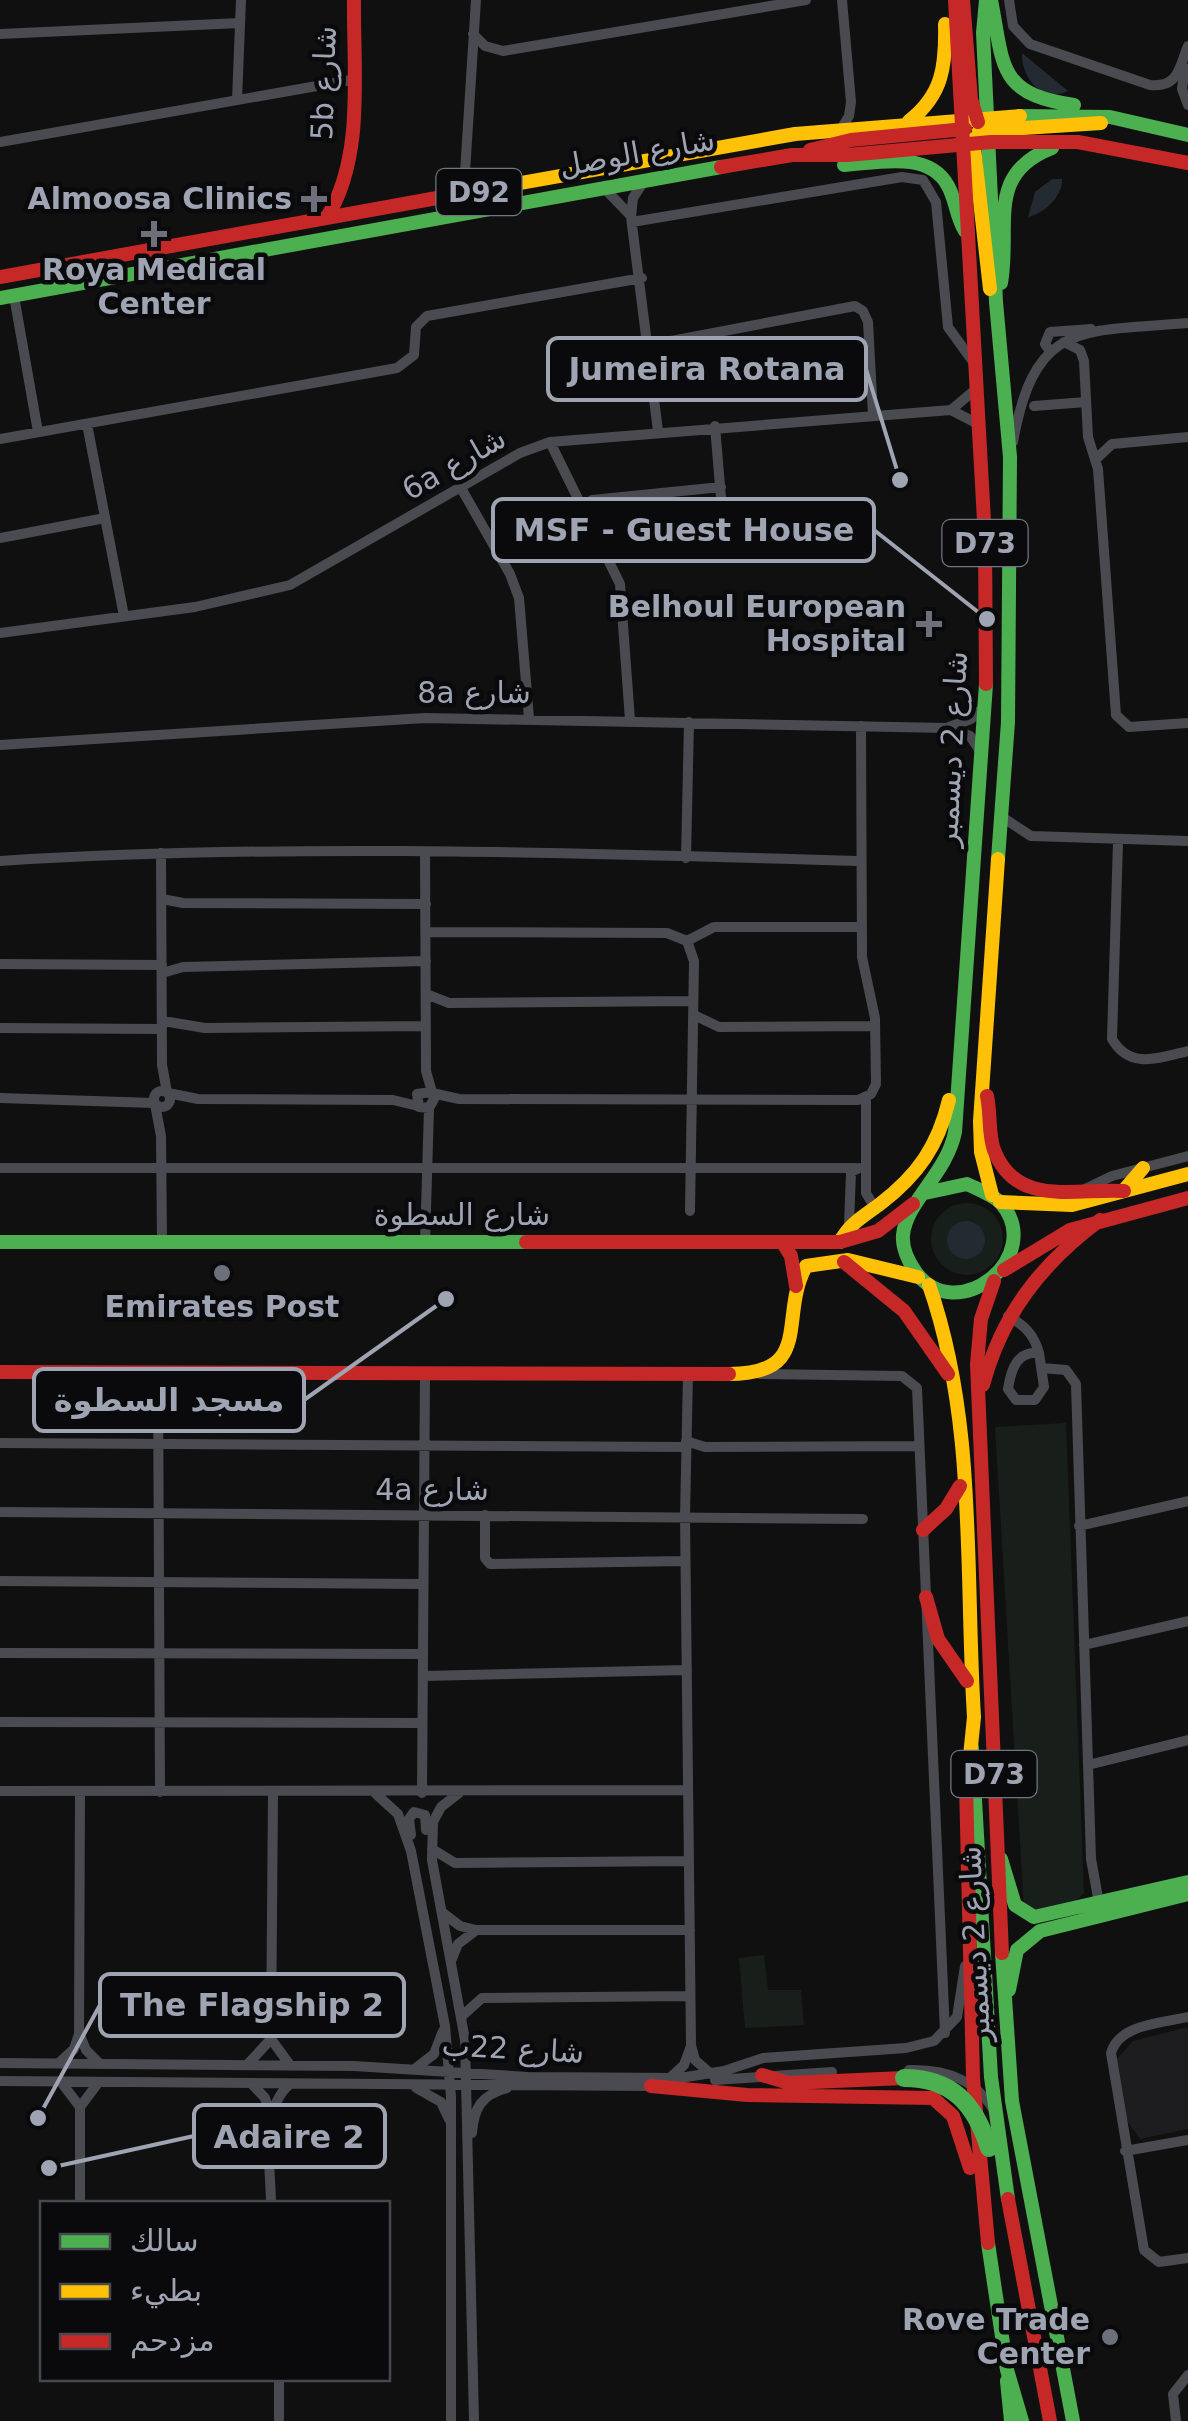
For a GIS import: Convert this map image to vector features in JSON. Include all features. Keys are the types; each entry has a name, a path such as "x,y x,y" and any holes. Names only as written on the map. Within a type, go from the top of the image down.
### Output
{"main road":[{"name":"5b شارع","path":"327,217 342,198 348,168 354,0"},
{"path":"906,123 930,105 944,82 946,0"},
{"name":"شارع 2 ديسمبر","path":"955,0 996,302 1010,456 1002,817 981,1152 996,1198"},
{"path":"963,0 975,130"},
{"path":"989,0 999,61 1015,89 1037,101 1119,109 1143,124"},
{"name":"شارع 2 ديسمبر","path":"919,1199 942,1171 952,1146 986,704 985,545 966,234 989,0"},
{"name":"D92","path":"975,130 1110,118 1188,135"},
{"name":"شارع الوصل","path":"0,277 745,141 906,123 975,130"},
{"name":"شارع الوصل","path":"7,297 792,155 975,130"},
{"name":"D92","path":"975,130 1078,142 1188,164"},
{"path":"996,302 1005,264 1005,191 1011,172 1034,154 1078,142"},
{"path":"792,155 831,164 908,162 931,168 947,184 954,214 966,234"},
{"name":"5b شارع","path":"348,168 355,212"},
{"path":"289,243 345,224 355,212"},
{"path":"983,499 992,503 996,528 1010,531"},
{"path":"985,545 998,550 1000,576 1008,584"},
{"path":"844,1233 933,1156 958,1067"},
{"path":"984,1084 992,1114 992,1146 1010,1175 1044,1194 1085,1189 1124,1191"},
{"path":"1124,1191 1143,1168"},
{"path":"924,1281 906,1256 903,1232 919,1199 967,1184 996,1198 1051,1210 1188,1174"},
{"path":"996,1198 1012,1235 999,1275"},
{"name":"شارع السطوة","path":"0,1242 783,1243 878,1231 919,1199"},
{"path":"796,1287 802,1271 812,1263 844,1262 962,1293 999,1275 1056,1236 1100,1220 1183,1203"},
{"path":"978,1403 1005,1322 1042,1267 1100,1220"},
{"path":"0,1372 752,1374 776,1365 791,1344 796,1287 791,1256 783,1243"},
{"path":"844,1262 900,1303 927,1336 953,1384"},
{"name":"شارع 2 ديسمبر","path":"999,1275 978,1334 978,1403 1005,2015 1012,2101 1056,2305 1073,2421"},
{"name":"شارع 2 ديسمبر","path":"924,1281 946,1328 962,1482 972,1748 966,1780 965,1965 972,2086 983,2213 1008,2375 1022,2421"},
{"path":"924,1530 946,1510 962,1482"},
{"path":"926,1597 938,1639 961,1668 970,1688"},
{"path":"972,1748 983,1982 995,2114 1016,2260 1050,2421"},
{"path":"997,1845 1012,1899 1024,1913 1043,1916 1188,1882"},
{"path":"1005,2015 1013,1960 1032,1935 1188,1894"},
{"path":"762,2075 789,2083 904,2078 939,2081 961,2094 978,2114 989,2148 1011,2296 1021,2335 1042,2379"},
{"path":"660,2083 747,2095 932,2098 954,2116 983,2213"},
{"path":"1008,2375 1010,2421"}],"street":[{"path":"237,100 241,0"},
{"path":"447,197 464,177 476,0"},
{"path":"473,37 485,46 504,51 806,0"},
{"path":"840,129 852,102 842,0"},
{"path":"1009,0 1013,26 1030,44 1150,85 1172,81 1188,46"},
{"path":"0,34 240,24"},
{"path":"1188,56 1182,82 1188,105"},
{"path":"0,142 350,80"},
{"path":"632,219 902,177 922,180 936,202 948,327 975,364"},
{"path":"644,181 633,198 632,219 658,431"},
{"path":"604,188 632,219"},
{"path":"0,439 397,368 414,355 416,327 427,316 642,278"},
{"path":"7,297 38,432"},
{"path":"650,346 855,306 864,311 868,322 873,415"},
{"path":"1050,351 1045,344 1050,332 1188,322"},
{"path":"1010,456 1024,387 1050,351 1064,342 1106,330"},
{"path":"1064,342 1076,347 1084,357 1088,438 1096,459 1116,714 1129,727 1188,723"},
{"path":"976,389 952,410 978,424"},
{"path":"1034,406 1086,402"},
{"name":"6a شارع","path":"0,633 217,604 290,585 520,453 550,442 952,410"},
{"path":"87,424 124,616"},
{"path":"616,534 719,524 724,519 715,426"},
{"path":"1096,459 1112,444 1188,437"},
{"path":"550,442 623,594 630,720"},
{"path":"461,488 519,598 529,718"},
{"path":"592,500 721,488"},
{"path":"0,538 105,518"},
{"path":"948,728 971,719 986,704"},
{"name":"8a شارع","path":"0,745 330,721 529,718 948,728"},
{"path":"686,858 690,722"},
{"path":"844,1233 860,1168 866,1098 876,1084 875,1026 862,927 861,726"},
{"path":"948,728 970,736 982,754"},
{"path":"1002,817 1031,836"},
{"path":"999,850 1014,839 1031,836 1188,842"},
{"path":"1118,842 1109,1027 1118,1049 1140,1060 1188,1051"},
{"path":"0,862 161,853 861,861"},
{"path":"161,853 162,1242"},
{"path":"425,1242 426,854"},
{"path":"162,898 182,903 426,904"},
{"path":"687,941 714,927 862,927"},
{"path":"426,932 667,933 687,941 694,961 690,1211"},
{"path":"0,964 162,969 426,961"},
{"path":"426,994 448,1003 693,1002"},
{"path":"694,1015 719,1027 875,1026"},
{"path":"0,1028 426,1026"},
{"path":"0,1098 866,1098"},
{"path":"1085,1189 1104,1178 1188,1156"},
{"path":"0,1168 860,1168"},
{"path":"860,1168 866,1196 876,1208"},
{"path":"1005,1322 1032,1335 1039,1352 1043,1391 1035,1400 1019,1402 1010,1396 1008,1385 1016,1361 1024,1354 1039,1352"},
{"path":"1042,1371 1061,1368 1072,1376 1094,1904"},
{"path":"158,1372 160,1792"},
{"path":"422,1793 425,1372"},
{"path":"688,1374 685,1516 691,2045 698,2064 711,2074"},
{"name":"شارع 2 ديسمبر","path":"752,1374 902,1376 911,1380 917,1392 945,2034"},
{"path":"0,1443 920,1446"},
{"path":"1079,1526 1188,1501"},
{"name":"4a شارع","path":"0,1512 863,1520"},
{"path":"485,1515 485,1558 490,1564 686,1561"},
{"path":"0,1581 423,1584"},
{"path":"1084,1645 1188,1621"},
{"path":"0,1653 423,1654"},
{"path":"422,1676 687,1670"},
{"path":"0,1722 422,1723"},
{"path":"1088,1765 1188,1740"},
{"path":"0,1790 688,1790"},
{"path":"59,2063 74,2050 80,2034 80,1791"},
{"path":"432,1855 436,1814 460,1792"},
{"path":"272,1793 271,2039 291,2065"},
{"path":"375,1793 398,1814 411,1851"},
{"path":"451,2421 450,2078 445,2026 411,1851 409,1818 422,1812 427,1819 462,2016 467,2078 474,2421"},
{"path":"432,1855 455,1863 689,1861"},
{"path":"442,1912 460,1926 476,1930 690,1930"},
{"path":"451,1960 458,1944 476,1930"},
{"path":"945,2034 958,2011 965,1965"},
{"path":"462,2016 482,1998 690,1996"},
{"path":"1188,2017 1128,2032 1113,2044 1112,2062 1141,2241 1150,2257 1159,2262 1188,2258"},
{"path":"414,2070 434,2054 445,2026"},
{"path":"80,2034 86,2050 100,2064"},
{"name":"شارع 22ب","path":"0,2082 406,2085 467,2078 660,2083 711,2074 763,2058 916,2047 945,2034"},
{"path":"247,2065 271,2039"},
{"path":"660,2083 684,2065 691,2045"},
{"name":"شارع 22ب","path":"0,2063 291,2065 414,2070 450,2078"},
{"name":"شارع 22ب","path":"467,2078 520,2084 660,2083 924,2069 949,2074 972,2086"},
{"path":"61,2082 80,2106"},
{"path":"80,2201 80,2106 99,2082"},
{"path":"251,2083 264,2098 271,2118"},
{"path":"270,2201 271,2118 277,2098 291,2084"},
{"path":"469,2148 474,2115 483,2099 520,2084"},
{"path":"406,2085 434,2096 451,2124"},
{"path":"972,2086 995,2114"},
{"path":"1126,2151 1188,2140"},
{"path":"1176,2421 1172,2394 1188,2374"},
{"path":"279,2419 280,2381"}],"shaded area":[{"path":"1022,53 1068,91 1050,94 1035,86 1025,72"},
{"path":"1052,179 1062,179 1056,198 1028,217 1035,192"},
{"path":"967,1203 981,1205 993,1213 1001,1225 1001,1253 993,1265 981,1273 967,1275 953,1273 941,1265 933,1253 931,1239 933,1225 941,1213 953,1205"},
{"path":"966,1221 980,1226 985,1240 980,1254 966,1259 952,1254 947,1240 952,1226"},
{"path":"1066,1423 1084,1893 1066,1911 1024,1909 995,1427"},
{"path":"764,1955 768,1990 801,1990 804,2025 745,2028 739,1958"},
{"path":"1188,2027 1188,2129 1140,2139 1126,2119 1116,2060 1133,2041"}],"traffic: fast":[{"path":"986,0 983,33 996,302 1010,457 1008,722 998,859"},
{"path":"991,0 1003,59 1017,84 1030,93 1074,105"},
{"path":"1020,116 1110,117 1188,135"},
{"path":"1001,283 1009,187 1031,159 1052,148"},
{"path":"844,165 901,161 928,167 948,186 965,231"},
{"path":"0,298 721,167"},
{"path":"925,1193 967,1184 1001,1203 1012,1224 1013,1245 1005,1264 990,1279 972,1289 952,1292 932,1287 912,1267 903,1240 911,1211 944,1161 955,1132 986,684"},
{"path":"0,1242 526,1242"},
{"path":"972,1748 991,2077 1008,2199"},
{"path":"1001,1859 1015,1905 1034,1917 1188,1882"},
{"path":"1009,1990 1017,1950 1040,1931 1188,1894"},
{"path":"1002,1953 1012,2101 1073,2421"},
{"path":"904,2078 936,2083 959,2096 977,2118 989,2148"},
{"path":"988,2243 1007,2370 1022,2421"},
{"path":"1007,2381 1011,2421"}],"traffic: slow":[{"path":"909,121 936,90 945,53 945,24"},
{"path":"459,194 795,134 1020,116"},
{"path":"979,131 1101,123"},
{"path":"973,139 990,289"},
{"path":"992,1195 981,1152 980,1121 998,859"},
{"path":"840,1242 852,1225 916,1170 939,1132 949,1100"},
{"path":"1124,1190 1143,1168"},
{"path":"1000,1202 1072,1205 1188,1174"},
{"path":"729,1374 756,1371 773,1364 784,1353 798,1285 806,1266 848,1260 918,1277"},
{"path":"929,1285 944,1337 962,1444 974,1717 970,1756"}],"traffic: jam":[{"path":"327,217 339,193 352,140 354,0"},
{"path":"955,0 985,539 986,684"},
{"path":"963,0 971,99 978,122"},
{"path":"810,150 851,140 965,129"},
{"path":"721,167 792,155 847,155 991,142 1078,142 1188,163"},
{"path":"0,277 459,194"},
{"path":"987,1096 994,1150 1004,1168 1017,1180 1049,1191 1124,1191"},
{"path":"1004,1270 1070,1230 1188,1198"},
{"path":"526,1242 840,1242 878,1231 913,1204"},
{"path":"983,1385 1001,1335 1026,1292 1060,1254 1100,1220"},
{"path":"783,1243 791,1256 796,1286"},
{"path":"844,1262 904,1311 948,1374"},
{"path":"994,1281 981,1319 977,1364 1002,1953"},
{"path":"0,1372 729,1374"},
{"path":"923,1530 946,1509 960,1486"},
{"path":"926,1597 938,1639 967,1681"},
{"path":"966,1784 973,2078 988,2243"},
{"path":"762,2075 789,2083 904,2078"},
{"path":"651,2086 747,2095 933,2098 953,2116 970,2168"},
{"path":"1008,2199 1050,2421"}],"place":[{"name":"Almoosa Clinics","path":"314,199"},
{"name":"Roya Medical Center","path":"154,234"},
{"name":"Jumeira Rotana","path":"900,480"},
{"name":"MSF - Guest House","path":"987,619"},
{"name":"Belhoul European Hospital","path":"929,624"},
{"name":"Emirates Post","path":"222,1273"},
{"name":"مسجد السطوة","path":"446,1299"},
{"name":"The Flagship 2","path":"38,2118"},
{"name":"Adaire 2","path":"49,2168"},
{"name":"Rove Trade Center","path":"1110,2337"}]}
